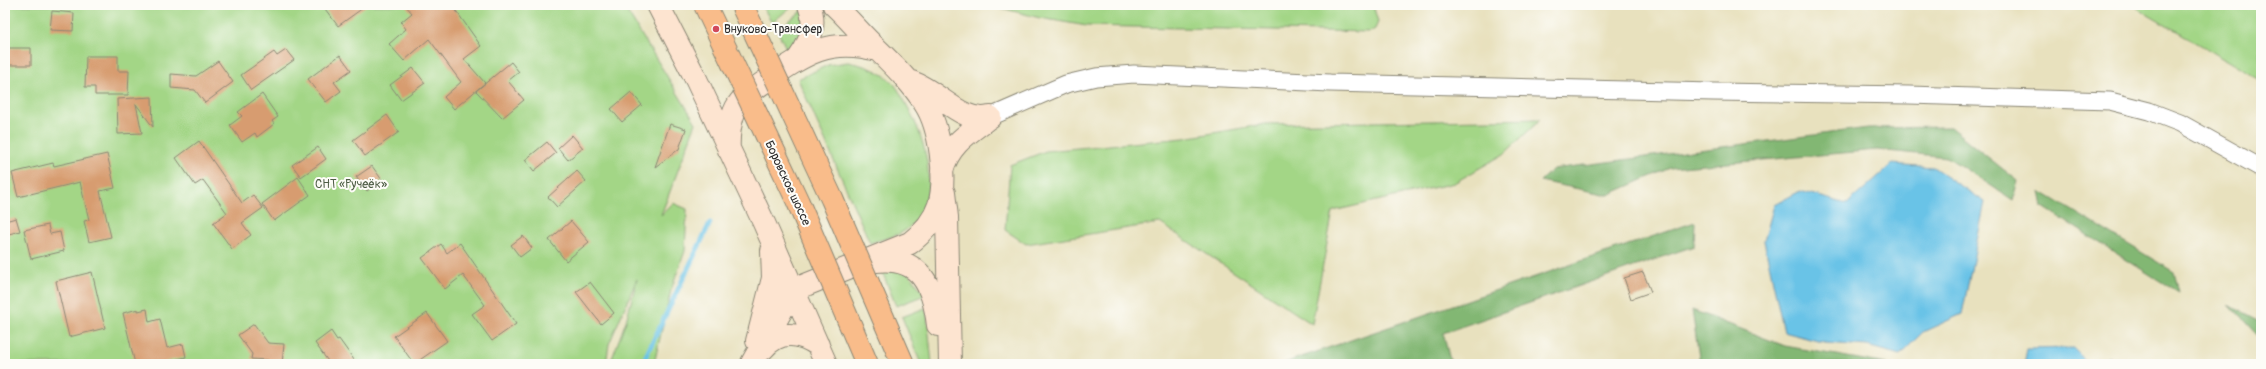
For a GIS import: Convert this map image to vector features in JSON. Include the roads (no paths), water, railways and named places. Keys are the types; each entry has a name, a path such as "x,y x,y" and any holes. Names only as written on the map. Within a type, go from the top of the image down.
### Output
{"main road":[{"path":"658,5 696,79 764,223 822,354"},
{"name":"Боровское шоссе","path":"704,5 798,202 868,364"},
{"path":"742,5 832,199 903,364"},
{"path":"799,58 811,37 812,22 809,5"},
{"path":"834,5 909,81 926,104 932,118 939,146 947,217 950,364"},
{"path":"729,151 734,114 740,101 799,58 823,48 842,45 877,50"},
{"path":"909,81 939,96 966,116 976,118 990,117"},
{"path":"752,363 793,290 910,243 925,230 939,204 942,175 947,157 956,144 990,117"},
{"path":"752,363 774,268 771,248 764,223"},
{"path":"865,262 887,260 902,262 921,274 934,295 942,354 946,364"},
{"path":"782,263 798,272 834,273"},
{"path":"752,363 768,342 779,335 801,336 822,354"}],"street":[{"path":"990,117 1066,84 1096,77 1134,74 1330,83 1908,95 2103,101 2123,104 2180,123 2261,168"}],"water":[{"path":"1892,164 1933,167 1985,202 1962,314 1923,332 1900,355 1867,346 1825,343 1784,332 1764,241 1774,205 1800,191 1847,204"},
{"path":"2073,348 2088,363 2110,356 2116,364 2024,364 2027,349"}],"waterway":[{"path":"642,364 710,223"}],"place":[{"name":"Внуково-Трансфер","path":"716,29"}],"park label":[{"name":"СНТ «Ручеёк»","path":"351,184"}]}
